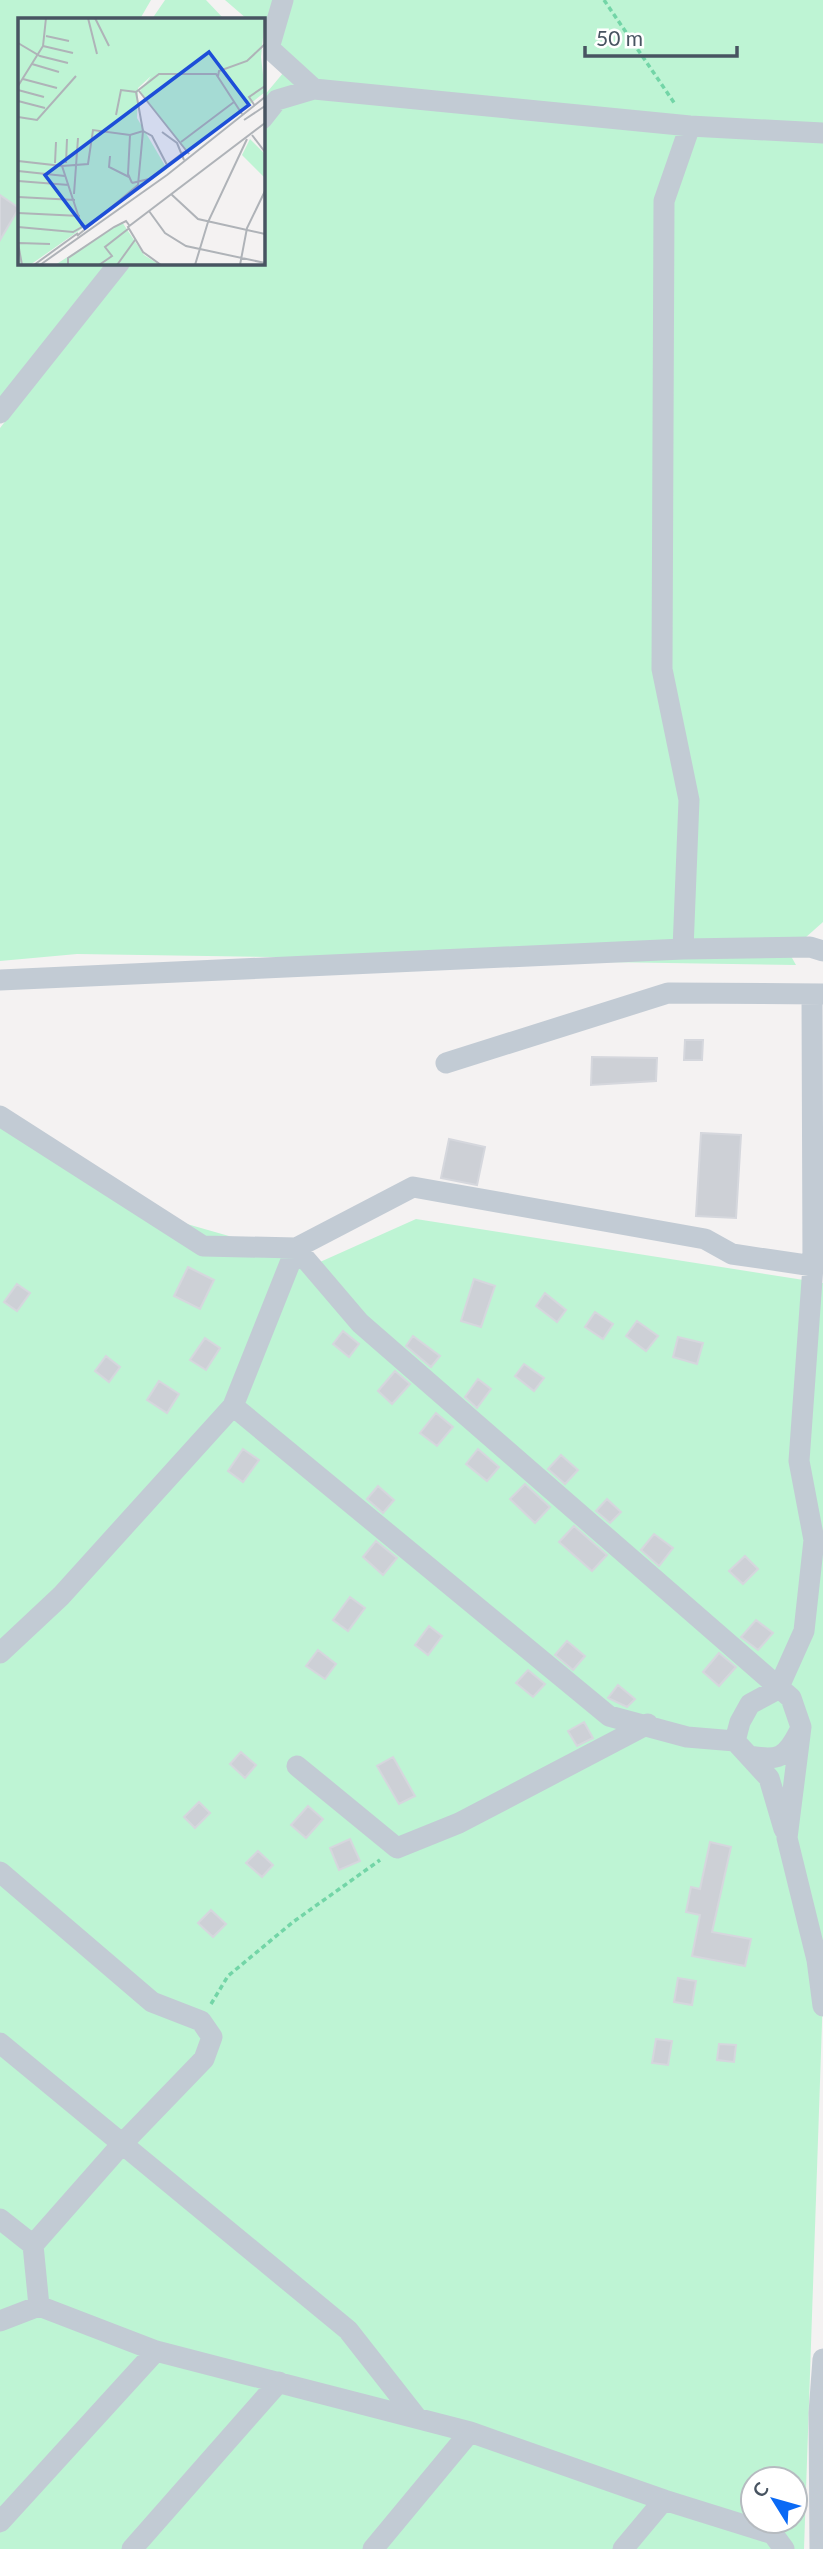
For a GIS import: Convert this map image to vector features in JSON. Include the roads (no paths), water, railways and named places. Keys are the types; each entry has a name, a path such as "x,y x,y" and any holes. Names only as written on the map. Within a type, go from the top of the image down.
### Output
{"street":[{"path":"283,0 269,48 314,89"},
{"path":"264,116 277,100 314,89 690,126 823,134"},
{"path":"683,949 689,800 662,669 664,201 690,126"},
{"path":"0,413 118,264"},
{"path":"0,980 683,949 810,947 823,951"},
{"path":"446,1063 668,993 818,995 813,1266 799,1461 814,1540 804,1631 778,1689 750,1704 740,1722 743,1749 769,1778 787,1838 817,1960 823,2006"},
{"path":"0,1116 203,1247 296,1248 413,1187 705,1239 732,1254 813,1266"},
{"path":"0,1653 61,1596 233,1406 296,1248"},
{"path":"296,1248 360,1323 791,1698 801,1727 787,1838"},
{"path":"233,1406 609,1716 743,1749 773,1760 790,1750 801,1727"},
{"path":"296,1766 397,1848 459,1823 648,1724"},
{"path":"0,1872 152,2002 201,2021 212,2037 204,2059 122,2144 33,2245"},
{"path":"0,2043 348,2330 417,2418"},
{"path":"0,2219 33,2245 39,2306"},
{"path":"0,2321 39,2306 156,2351 470,2432 664,2500 773,2534 785,2549"},
{"path":"0,2522 156,2351"},
{"path":"820,2549 819,2413 823,2359"},
{"path":"132,2549 279,2382"},
{"path":"373,2549 470,2432"},
{"path":"623,2549 664,2500"}]}
